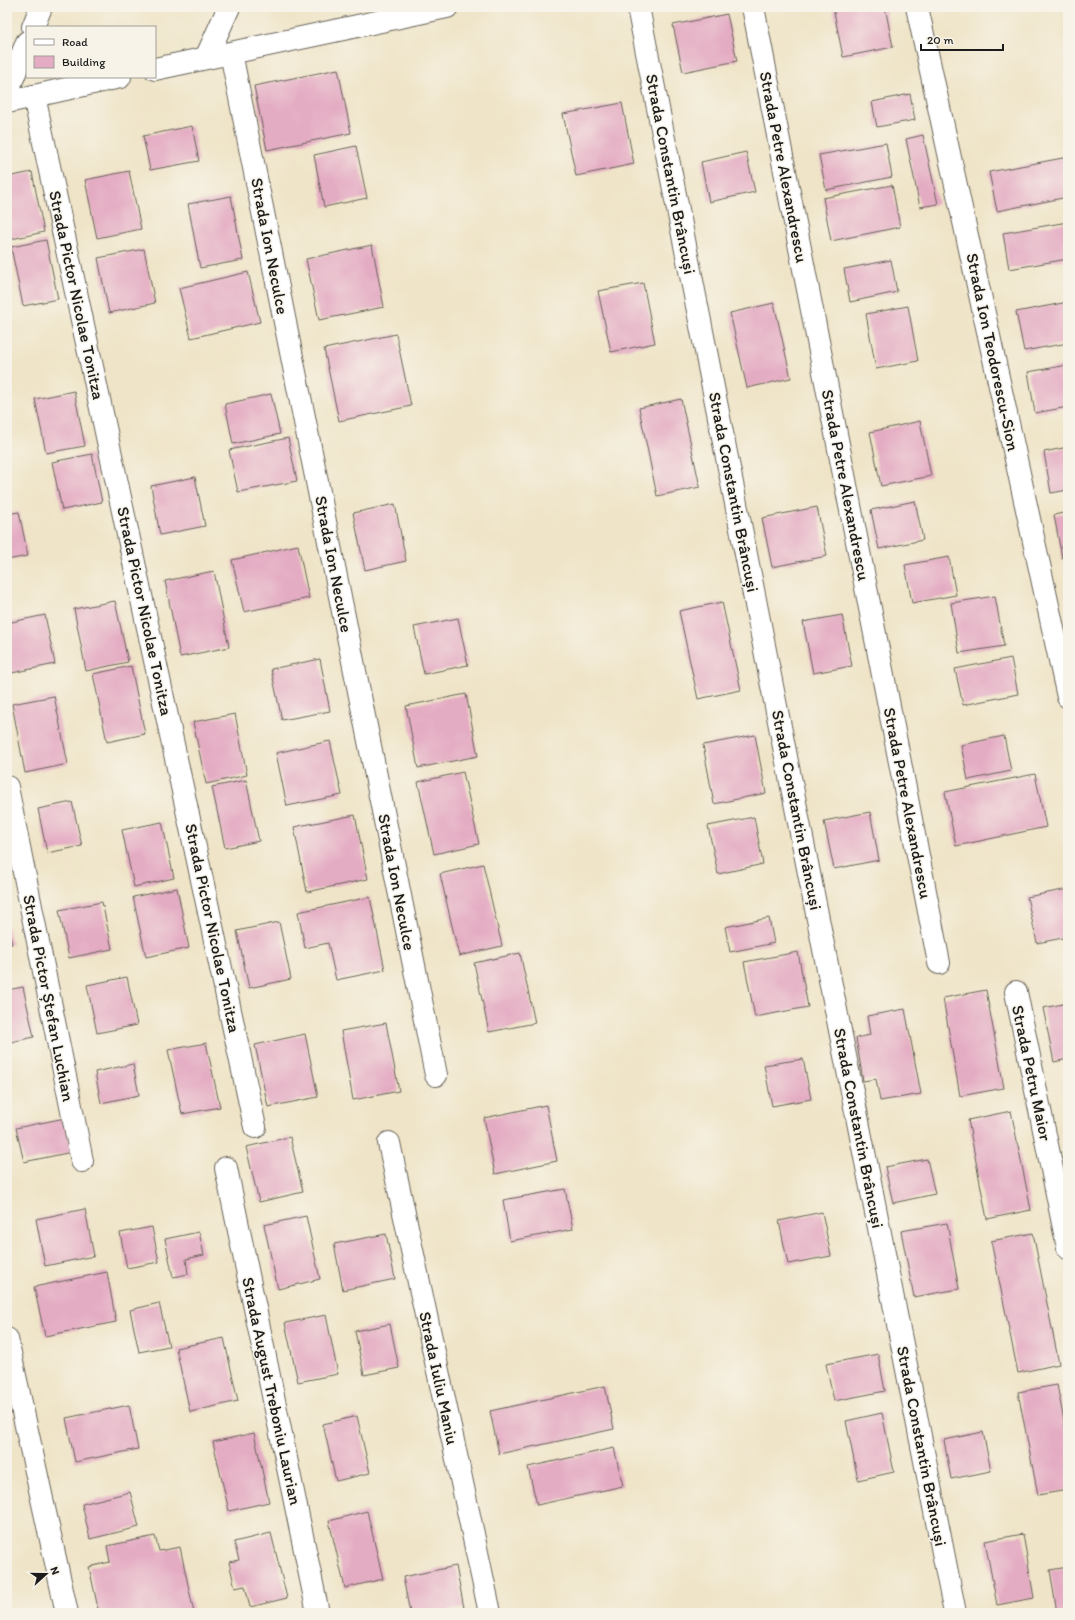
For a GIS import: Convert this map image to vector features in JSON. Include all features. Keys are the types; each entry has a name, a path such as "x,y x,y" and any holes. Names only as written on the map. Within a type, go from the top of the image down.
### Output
{"street":[{"path":"33,26 41,7"},
{"path":"206,58 229,7"},
{"path":"156,69 231,53 401,12 447,7"},
{"name":"Strada Constantin Brâncuși","path":"638,7 955,1613"},
{"name":"Strada Petre Alexandrescu","path":"752,7 939,963"},
{"name":"Strada Ion Teodorescu-Sion","path":"917,7 1068,697"},
{"path":"7,93 26,45"},
{"name":"Strada Ion Neculce","path":"231,53 436,1075"},
{"path":"7,102 115,78"},
{"name":"Strada Pictor Nicolae Tonitza","path":"34,96 255,1127"},
{"name":"Strada Pictor Ștefan Luchian","path":"7,787 82,1161"},
{"name":"Strada Petru Maior","path":"1016,992 1068,1248"},
{"name":"Strada Iuliu Maniu","path":"389,1143 490,1613"},
{"name":"Strada August Treboniu Laurian","path":"226,1168 318,1613"},
{"path":"7,1339 67,1613"}],"building":[{"path":"833,7 885,7 893,47 843,57"},
{"path":"727,14 737,61 683,72 673,25"},
{"path":"338,69 351,133 267,150 254,86"},
{"path":"910,94 915,120 877,127 872,102"},
{"path":"622,103 634,164 576,176 563,114"},
{"path":"192,126 199,161 150,170 143,136"},
{"path":"923,135 938,204 920,207 906,139"},
{"path":"886,143 892,177 826,190 819,155"},
{"path":"356,146 367,198 324,207 314,155"},
{"path":"746,152 755,192 709,202 701,162"},
{"path":"1068,157 1068,197 997,211 989,172"},
{"path":"129,171 141,229 97,238 85,180"},
{"path":"32,172 44,232 7,240 7,177"},
{"path":"892,185 900,227 831,241 823,198"},
{"path":"231,196 243,260 200,268 188,204"},
{"path":"1068,222 1068,259 1009,269 1003,233"},
{"path":"46,240 58,299 23,306 11,247"},
{"path":"372,245 384,307 319,320 306,259"},
{"path":"144,249 155,303 109,313 98,258"},
{"path":"891,260 897,292 850,302 844,269"},
{"path":"248,272 260,322 191,338 179,288"},
{"path":"643,283 655,343 611,352 598,291"},
{"path":"1068,302 1068,343 1024,351 1016,312"},
{"path":"774,303 791,378 747,388 730,313"},
{"path":"908,306 918,361 876,369 866,314"},
{"path":"396,334 411,406 339,421 324,349"},
{"path":"1068,365 1068,407 1035,413 1028,372"},
{"path":"7,367 10,380 7,381"},
{"path":"74,391 85,446 46,453 35,399"},
{"path":"271,394 280,434 233,444 225,404"},
{"path":"681,399 700,487 657,496 639,408"},
{"path":"920,421 931,476 881,486 870,432"},
{"path":"288,438 297,481 238,492 229,450"},
{"path":"1068,447 1068,490 1051,493 1044,452"},
{"path":"92,454 102,502 62,510 52,462"},
{"path":"195,477 205,526 160,535 151,486"},
{"path":"915,501 923,540 879,549 871,510"},
{"path":"395,504 406,561 365,570 353,513"},
{"path":"817,507 827,556 772,567 762,518"},
{"path":"19,512 28,556 7,560 7,514"},
{"path":"1068,512 1068,557 1062,558 1054,515"},
{"path":"298,545 309,598 244,612 232,560"},
{"path":"949,557 956,595 912,603 905,565"},
{"path":"214,571 229,647 180,657 165,581"},
{"path":"995,596 1004,646 959,653 951,603"},
{"path":"115,601 128,662 86,671 74,609"},
{"path":"722,602 741,690 698,699 679,611"},
{"path":"45,615 55,664 7,674 7,623"},
{"path":"842,615 852,666 813,673 803,622"},
{"path":"458,618 468,665 424,674 414,627"},
{"path":"1011,658 1018,694 963,705 955,669"},
{"path":"320,659 330,711 282,720 271,669"},
{"path":"131,666 145,734 107,742 93,674"},
{"path":"466,694 478,756 418,768 406,706"},
{"path":"54,696 68,764 25,773 12,704"},
{"path":"235,714 247,775 206,784 193,722"},
{"path":"755,735 766,793 714,804 703,745"},
{"path":"1004,736 1011,771 968,780 961,745"},
{"path":"330,741 342,795 287,806 276,753"},
{"path":"463,772 479,844 434,854 418,782"},
{"path":"1035,774 1046,827 956,846 945,792"},
{"path":"246,780 259,841 225,848 212,787"},
{"path":"72,802 82,846 47,853 38,809"},
{"path":"870,812 879,860 834,869 824,821"},
{"path":"355,815 368,879 307,892 294,827"},
{"path":"754,817 763,864 718,874 708,826"},
{"path":"162,822 174,878 134,887 122,830"},
{"path":"483,864 502,946 459,956 440,874"},
{"path":"177,888 189,948 146,957 133,897"},
{"path":"1068,889 1068,937 1037,943 1027,897"},
{"path":"370,897 385,970 336,980 328,943 305,948 298,912"},
{"path":"102,902 112,949 69,958 59,910"},
{"path":"769,918 774,943 730,952 725,927"},
{"path":"279,922 291,979 249,988 237,931"},
{"path":"7,926 12,944 7,945"},
{"path":"798,952 808,1007 755,1017 744,962"},
{"path":"520,953 535,1023 489,1032 474,963"},
{"path":"127,977 137,1025 97,1033 87,985"},
{"path":"23,987 34,1037 7,1043 7,990"},
{"path":"986,990 1004,1088 960,1096 943,998"},
{"path":"1068,1003 1068,1059 1054,1062 1043,1008"},
{"path":"905,1009 921,1094 880,1101 876,1079 863,1081 856,1038 870,1035 867,1016"},
{"path":"386,1023 399,1091 353,1100 341,1031"},
{"path":"305,1034 318,1097 268,1107 255,1045"},
{"path":"206,1043 220,1107 182,1114 168,1050"},
{"path":"803,1059 811,1099 772,1106 764,1065"},
{"path":"133,1064 139,1095 101,1103 95,1072"},
{"path":"546,1105 557,1161 495,1174 484,1118"},
{"path":"1011,1111 1031,1210 987,1219 968,1120"},
{"path":"65,1118 72,1152 24,1162 16,1128"},
{"path":"290,1137 303,1192 259,1202 246,1147"},
{"path":"927,1159 935,1194 893,1203 885,1167"},
{"path":"565,1189 573,1229 510,1241 503,1200"},
{"path":"85,1209 94,1256 45,1266 36,1219"},
{"path":"822,1212 831,1256 788,1264 779,1221"},
{"path":"306,1216 320,1279 278,1289 264,1225"},
{"path":"947,1223 959,1289 914,1297 901,1231"},
{"path":"152,1227 159,1262 127,1268 120,1233"},
{"path":"199,1232 204,1255 186,1259 188,1274 173,1277 165,1239"},
{"path":"1033,1233 1059,1364 1018,1373 991,1241"},
{"path":"386,1234 395,1279 343,1290 334,1244"},
{"path":"107,1272 116,1322 45,1336 34,1287"},
{"path":"159,1303 169,1346 139,1352 130,1310"},
{"path":"326,1315 338,1374 298,1382 285,1323"},
{"path":"390,1324 399,1368 364,1375 355,1331"},
{"path":"224,1338 238,1401 190,1412 176,1348"},
{"path":"878,1354 885,1391 834,1401 826,1364"},
{"path":"1057,1385 1068,1441 1068,1490 1038,1495 1018,1392"},
{"path":"605,1386 614,1429 499,1454 490,1411"},
{"path":"129,1405 138,1449 75,1462 66,1418"},
{"path":"882,1413 894,1472 858,1480 846,1421"},
{"path":"357,1416 370,1473 336,1481 323,1424"},
{"path":"983,1432 991,1471 951,1479 944,1440"},
{"path":"254,1433 269,1502 229,1511 213,1442"},
{"path":"614,1448 623,1486 537,1505 528,1467"},
{"path":"130,1492 139,1527 90,1539 82,1504"},
{"path":"367,1511 383,1579 345,1588 329,1521"},
{"path":"271,1533 287,1598 250,1607 245,1586 235,1588 229,1562 239,1560 234,1542"},
{"path":"1023,1534 1034,1598 997,1605 985,1541"},
{"path":"155,1536 159,1551 180,1547 194,1613 99,1613 89,1567 110,1562 107,1546"},
{"path":"456,1566 464,1608 437,1613 410,1613 403,1577"},
{"path":"1068,1567 1068,1613 1057,1613 1050,1570"},
{"path":"389,1610 390,1613 380,1613 380,1612"}]}
